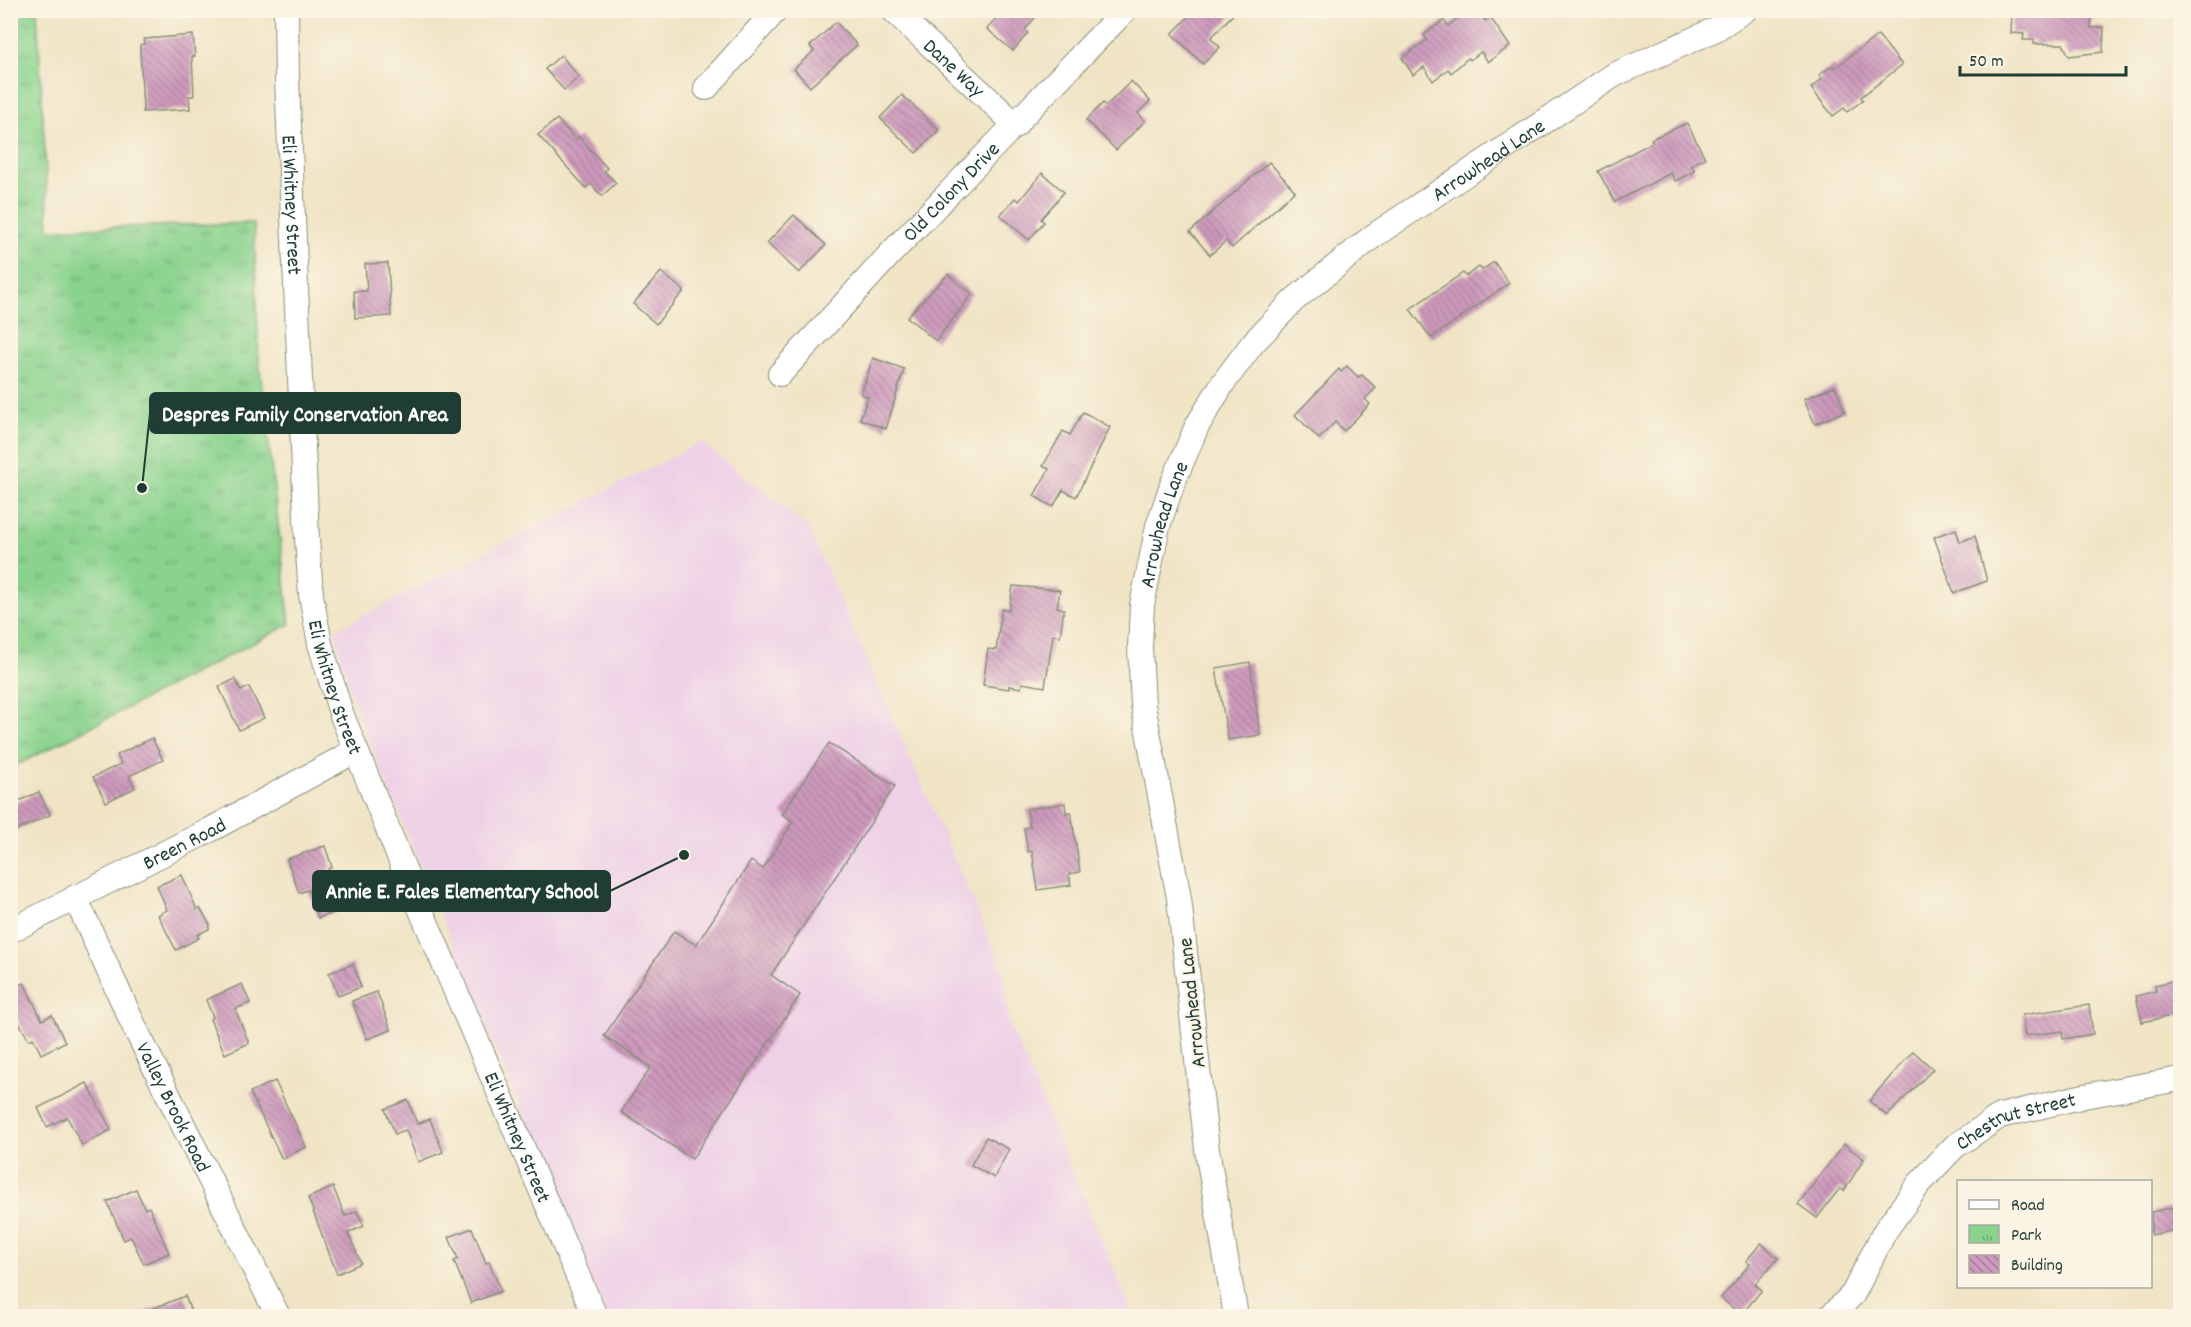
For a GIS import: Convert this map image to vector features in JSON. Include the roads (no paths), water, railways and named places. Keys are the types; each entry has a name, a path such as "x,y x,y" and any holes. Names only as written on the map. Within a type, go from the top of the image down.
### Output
{"street":[{"name":"Eli Whitney Street","path":"286,10 293,233 311,595 320,644 333,692 355,751 595,1317"},
{"path":"706,88 776,10"},
{"name":"Dane Way","path":"892,10 1016,125"},
{"name":"Old Colony Drive","path":"780,374 893,251 1125,10"},
{"name":"Arrowhead Lane","path":"1236,1317 1207,1149 1179,898 1143,705 1140,646 1142,605 1158,526 1172,485 1197,426 1223,383 1253,343 1294,300 1372,237 1614,75 1716,29 1745,10"},
{"name":"Breen Road","path":"10,931 210,830 355,751"},
{"name":"Valley Brook Road","path":"75,897 135,1028 278,1317"},
{"name":"Chestnut Street","path":"1831,1317 1853,1294 1886,1231 1899,1212 1920,1184 1954,1147 2000,1116 2084,1096 2181,1079"}],"place":[{"name":"Despres Family Conservation Area","path":"142,488"},
{"name":"Annie E. Fales Elementary School","path":"684,855"}]}
